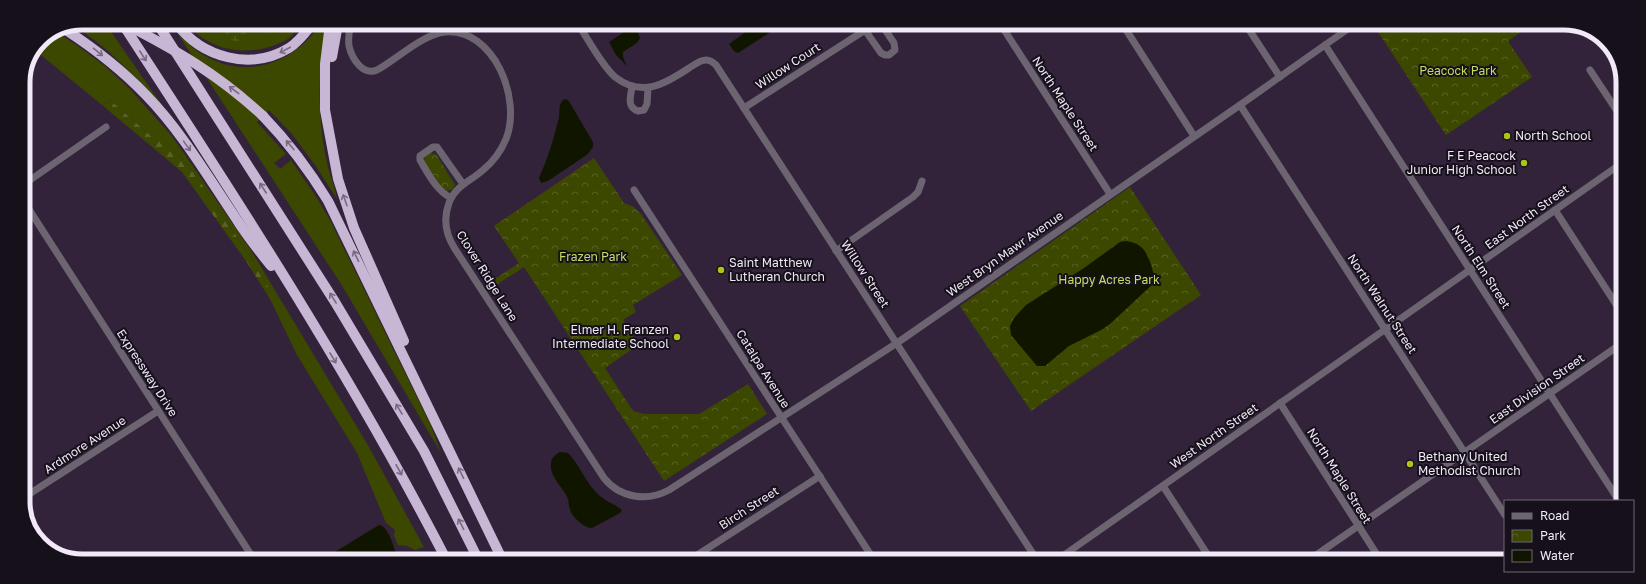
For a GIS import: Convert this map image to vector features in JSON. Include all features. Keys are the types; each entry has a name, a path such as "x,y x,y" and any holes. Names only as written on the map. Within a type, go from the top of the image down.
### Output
{"highway":[{"path":"127,30 207,154 313,324 380,437 443,554"},
{"path":"136,30 198,64 240,95 263,116 291,146 310,171 328,201 500,554"},
{"path":"161,30 336,302 424,451 476,554"},
{"path":"183,30 190,38 212,53 226,58 240,60 272,56 290,48 308,30"},
{"path":"329,30 324,88 325,110 338,179 354,228 414,365 422,392"},
{"path":"328,127 331,68 337,30"},
{"path":"69,32 92,47 124,73 168,120 204,170 238,222 313,324"}],"street":[{"name":"Clover Ridge Lane","path":"350,30 348,36 350,49 362,69 368,72 377,70 427,38 444,32 458,33 471,37 484,46 504,76 511,105 510,124 506,140 495,158 483,170 463,184 451,198 446,218 447,232 450,242 602,474 615,488 625,494 640,497 650,497 664,492 781,418"},
{"name":"Willow Street","path":"582,30 611,73 622,82 632,86 648,88 662,84 700,61 709,60 716,65 1033,554"},
{"path":"865,30 881,53 889,55 895,50 895,45 885,30"},
{"name":"Willow Court","path":"744,108 865,30"},
{"name":"North Maple Street","path":"1004,30 1110,194"},
{"path":"1126,30 1194,136"},
{"path":"1249,30 1280,77"},
{"name":"West Bryn Mawr Avenue","path":"781,418 896,343 1346,30"},
{"name":"North Elm Street","path":"1325,45 1616,496"},
{"path":"1590,70 1616,109"},
{"path":"632,86 630,105 633,109 638,111 644,110 647,104 648,88"},
{"name":"North Walnut Street","path":"1240,105 1504,513"},
{"path":"30,180 106,127"},
{"path":"451,198 437,188 420,160 420,156 433,147 437,147 463,184"},
{"name":"East North Street","path":"1386,330 1616,167"},
{"path":"836,251 913,198 918,192 922,181"},
{"name":"Catalpa Avenue","path":"634,190 870,554"},
{"path":"1555,210 1616,304"},
{"name":"Expressway Drive","path":"30,211 250,554"},
{"name":"West North Street","path":"1065,554 1386,330"},
{"name":"East Division Street","path":"1318,554 1616,347"},
{"name":"North Maple Street","path":"1280,403 1376,554"},
{"name":"Ardmore Avenue","path":"30,493 158,411"},
{"name":"Birch Street","path":"699,554 820,476"},
{"path":"1163,486 1208,554"}],"green space":[{"path":"80,30 110,30 161,104 109,52"},
{"path":"194,30 297,30 288,39 275,45 261,49 247,50 234,50 221,47 208,41"},
{"path":"207,30 218,30 213,33"},
{"path":"244,30 247,35 244,42 233,41 228,38 225,34 228,31"},
{"path":"263,30 272,30 267,33"},
{"path":"316,30 326,30 321,59 320,113 324,149 337,199 315,165 292,134 269,110 257,122 286,154 274,163 280,169 291,160 317,198 331,222 431,426 441,453 341,284 178,34 199,52 218,62 235,66 251,67 268,64 283,58 297,49"},
{"name":"Peacock Park","path":"1377,30 1524,30 1508,41 1532,77 1446,135"},
{"path":"61,35 78,46 106,67 129,88 171,135 252,252 369,447 424,547 415,550 407,546 398,545 394,536 395,530 386,523 357,453 297,355 270,299 270,292 251,258 197,177 159,130 151,136 110,100 102,105 39,53 45,45"},
{"path":"110,100 151,136 159,129 197,177 251,258 271,292 270,299 246,261 182,172 102,105"},
{"path":"430,153 436,154 455,185 453,189 447,191 439,184 424,161 425,155"},
{"name":"Frazen Park","path":"594,158 624,203 634,207 641,214 682,275 633,305 636,312 623,320 638,345 605,368 633,411 644,414 699,414 748,384 767,414 664,481 524,267 487,291 484,286 519,263 494,226"},
{"name":"Happy Acres Park","path":"1130,187 1201,295 1031,411 960,306"}],"water":[{"path":"627,30 636,30 640,38 637,43 623,52 623,57 627,66 616,55 609,42"},
{"path":"749,30 774,30 738,53 734,51 729,44"},
{"path":"564,99 568,100 570,103 593,142 593,147 588,154 548,181 541,183 539,178 553,140 559,117 560,105"},
{"path":"1126,241 1138,245 1144,250 1151,264 1154,275 1154,283 1103,329 1069,346 1045,366 1037,366 1011,335 1010,326 1014,318 1026,305 1084,268 1120,242"},
{"path":"560,452 568,453 595,491 622,510 620,513 592,528 589,528 576,519 571,512 566,495 552,473 552,459"},
{"path":"379,525 386,529 396,554 332,554"}],"place":[{"name":"North School","path":"1507,136"},
{"name":"F E Peacock Junior High School","path":"1524,163"},
{"name":"Saint Matthew Lutheran Church","path":"721,270"},
{"name":"Elmer H. Franzen Intermediate School","path":"677,337"},
{"name":"Bethany United Methodist Church","path":"1410,464"}]}
